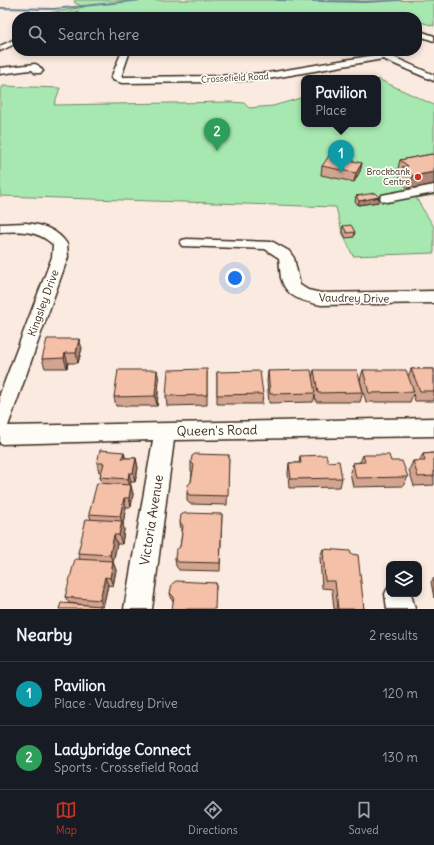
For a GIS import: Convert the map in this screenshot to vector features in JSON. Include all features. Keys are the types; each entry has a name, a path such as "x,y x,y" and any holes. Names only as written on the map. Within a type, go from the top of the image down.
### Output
{"street":[{"path":"422,34 434,39"},
{"path":"0,49 12,44"},
{"name":"Crossefield Road","path":"124,56 116,78 122,80 215,80 268,76 383,56"},
{"path":"383,56 434,78"},
{"path":"0,71 30,67 35,67 38,71"},
{"path":"387,198 434,189"},
{"name":"Kingsley Drive","path":"0,228 21,227 38,230 52,235 60,244 60,257 0,421"},
{"name":"Vaudrey Drive","path":"187,244 268,245 280,249 288,259 289,273 293,288 304,295 320,299 434,298"},
{"name":"Queen's Road","path":"0,435 434,427"},
{"name":"Victoria Avenue","path":"138,609 165,431"},
{"path":"399,597 401,609"}],"green space":[{"path":"434,0 434,26 422,22 422,12 55,12 84,7 75,3 74,1"},
{"path":"381,80 434,105 434,195 416,198 434,227 434,253 353,256 342,232 336,207 0,196 0,92 3,86 60,88 54,105 230,102 244,103 249,108 273,106 301,98 301,127 381,127"}],"building":[{"path":"432,154 434,156 434,172 413,176 402,167 408,166 400,160"},
{"path":"329,156 362,163 356,173 322,166"},
{"path":"375,193 379,197 359,201 356,196"},
{"path":"351,225 355,232 347,233 343,226"},
{"path":"47,339 79,339 76,353 65,353 64,358 42,359"},
{"path":"207,369 207,395 166,396 168,370"},
{"path":"411,369 434,369 434,391 420,391"},
{"path":"118,370 157,370 155,396 114,397"},
{"path":"311,370 315,393 270,394 268,371"},
{"path":"314,370 357,370 363,392 318,393"},
{"path":"363,370 406,370 414,392 369,393"},
{"path":"260,371 263,394 217,395 217,372"},
{"path":"100,450 124,452 122,458 136,458 133,473 129,473 128,479 100,477 104,463 97,463"},
{"path":"434,453 434,476 418,477 413,461 425,461 423,454"},
{"path":"195,454 229,455 228,496 189,495 187,492 188,485 191,482 194,465 191,462 192,456"},
{"path":"326,455 328,462 339,461 342,478 291,479 289,463 301,463 300,456"},
{"path":"363,455 389,455 391,461 402,461 408,477 356,478 353,463 365,462"},
{"path":"97,483 131,485 129,498 124,498 120,516 89,514"},
{"path":"185,513 222,514 220,563 178,562 175,558 176,550 180,547 183,526 180,522 181,515"},
{"path":"86,519 122,521 119,535 114,535 110,555 78,553"},
{"path":"323,549 350,551 351,554 358,555 364,609 338,609 335,581 325,581"},
{"path":"75,559 113,561 110,578 105,577 100,600 65,597"},
{"path":"176,581 216,583 215,609 172,609 174,597 170,593 172,584"},
{"path":"61,603 101,606 100,609 59,609"}],"waterway":[{"path":"0,8 54,9 142,0"},
{"path":"277,0 365,2 399,0"}],"place":[{"name":"Ladybridge Connect","path":"217,151"},
{"name":"Pavilion","path":"341,173"},
{"name":"Brockbank Centre","path":"418,177"}]}
